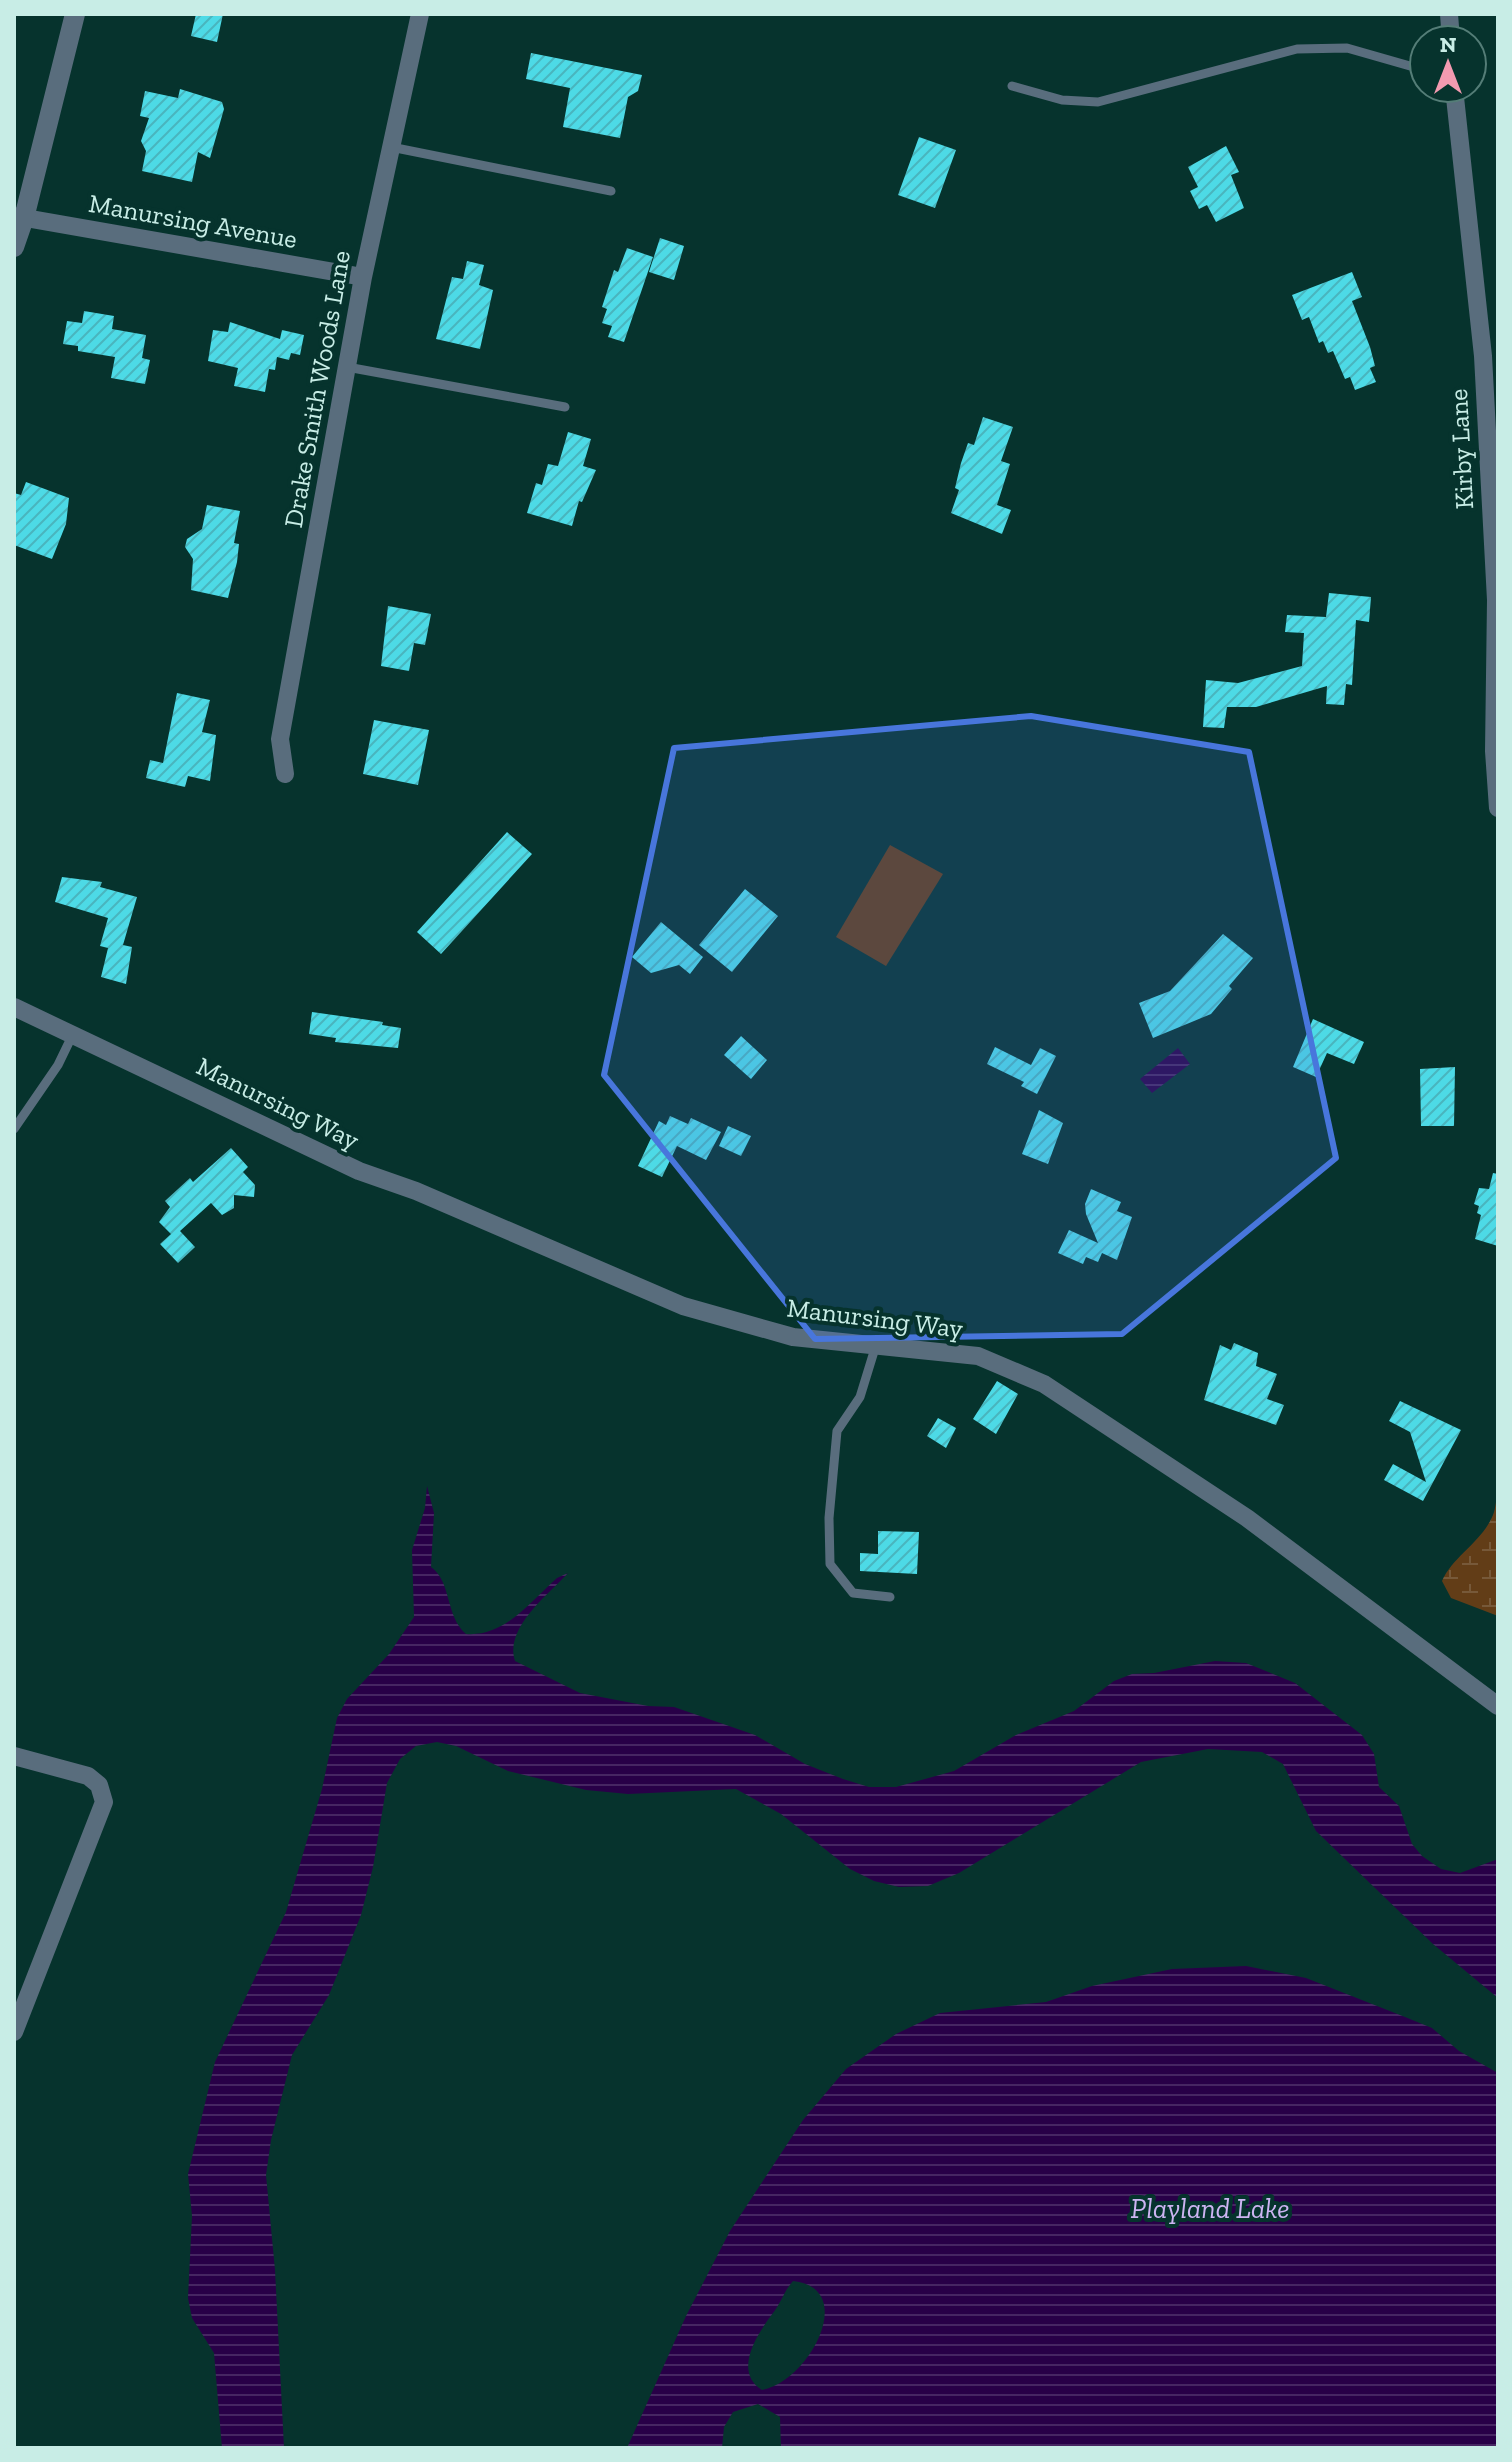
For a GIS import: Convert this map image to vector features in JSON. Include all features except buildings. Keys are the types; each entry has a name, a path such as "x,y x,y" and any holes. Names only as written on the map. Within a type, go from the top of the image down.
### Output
{"street":[{"path":"14,247 19,217 75,14"},
{"name":"Drake Smith Woods Lane","path":"285,774 280,739 363,277 420,14"},
{"name":"Kirby Lane","path":"1456,104 1483,356 1496,600 1494,751 1498,808"},
{"name":"Manursing Avenue","path":"19,217 363,277"},
{"name":"Manursing Way","path":"14,1007 359,1171 428,1196 683,1306 793,1337 978,1356 1044,1384 1247,1518 1498,1706"},
{"path":"14,1756 88,1776 99,1785 104,1802 14,2032"}],"lane":[{"path":"1012,86 1062,100 1098,102 1297,49 1347,48 1408,65"},
{"path":"391,147 611,191"},
{"path":"347,367 565,407"},
{"path":"14,1129 58,1065 73,1034"},
{"path":"876,1345 860,1397 837,1431 829,1518 830,1564 853,1593 890,1597"}],"highlighted area":[{"path":"1031,716 1249,752 1336,1158 1122,1334 815,1339 604,1075 674,748"}],"green space":[{"path":"890,845 943,874 886,966 836,937"},
{"path":"1498,1490 1498,1616 1451,1598 1442,1581 1488,1525"}],"water":[{"path":"1178,1048 1190,1064 1152,1093 1140,1079"},
{"path":"427,1486 434,1513 431,1567 438,1573 459,1627 466,1634 493,1630 505,1624 557,1578 568,1573 522,1624 513,1649 515,1661 580,1693 648,1706 674,1707 755,1735 805,1764 869,1787 896,1787 954,1771 1016,1735 1074,1711 1114,1681 1132,1674 1154,1673 1215,1661 1246,1663 1295,1683 1362,1735 1374,1754 1379,1787 1399,1806 1412,1844 1422,1856 1441,1869 1460,1873 1498,1859 1498,1998 1433,1944 1316,1831 1283,1764 1262,1752 1208,1749 1141,1762 959,1873 928,1886 899,1887 874,1881 850,1869 781,1814 736,1789 628,1794 586,1790 508,1771 456,1746 437,1742 416,1746 400,1759 387,1783 373,1867 361,1915 329,1995 292,2055 271,2140 266,2175 275,2270 284,2448 222,2448 214,2353 192,2318 188,2298 192,2216 188,2174 215,2062 286,1912 322,1789 337,1718 347,1699 389,1654 414,1617 412,1550 425,1508"},
{"name":"Playland Lake","path":"1246,1966 1306,1978 1432,2028 1459,2051 1498,2073 1498,2448 781,2448 780,2417 758,2404 733,2412 724,2427 722,2448 627,2448 686,2316 730,2231 803,2120 846,2069 896,2034 940,2013 1046,2002 1092,1986 1172,1969","holes":["793,2281 813,2287 823,2300 825,2316 820,2335 796,2371 780,2383 762,2390 749,2373 748,2363 755,2341"]}]}
